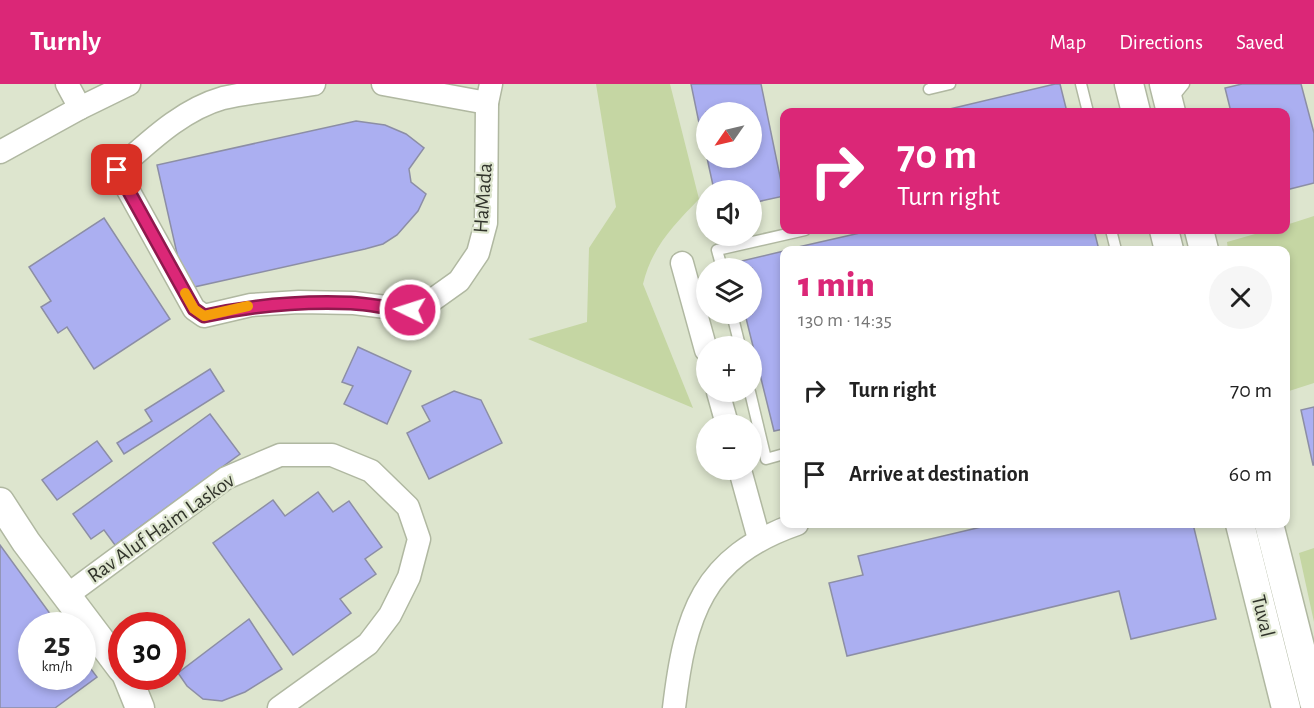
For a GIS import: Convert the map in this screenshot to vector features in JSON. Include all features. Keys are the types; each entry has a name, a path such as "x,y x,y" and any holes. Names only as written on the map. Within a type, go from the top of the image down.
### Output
{"street":[{"path":"67,84 80,108"},
{"path":"0,152 129,84"},
{"name":"HaMada","path":"314,84 223,99 190,111 161,131 117,170 194,309 204,316 251,305 299,302 354,303 410,310 431,301 459,281 478,254 486,223 489,94"},
{"path":"383,84 489,94"},
{"path":"1129,84 1135,108"},
{"path":"682,263 702,336"},
{"name":"Rav Aluf Haim Laskov","path":"66,596 226,478 280,455 332,455 371,471 408,507 419,539 409,577 390,615 368,644 279,708"},
{"path":"743,480 759,539"},
{"path":"0,502 66,596 108,651"},
{"path":"674,708 688,627 703,593 720,570 759,539 788,528"},
{"name":"Tuval","path":"1241,528 1286,708"},
{"name":"Tuval","path":"1270,528 1314,702"},
{"path":"133,690 140,708"}],"lane":[{"path":"930,88 950,84"},
{"path":"1084,85 1087,108"},
{"path":"719,258 717,250 787,234"},
{"path":"752,402 766,459 780,455"}],"green space":[{"path":"596,84 670,84 696,187 696,202 672,228 658,248 643,284 693,408 528,339 587,322 589,248 616,207"},
{"path":"1314,216 1314,383 1290,391 1290,246 1228,246 1227,242 1255,234 1290,234 1290,224"},
{"path":"1314,548 1314,622 1299,553"}],"building":[{"path":"691,84 761,84 780,177 780,197 762,201 762,180 712,180 709,168 762,168 762,102 696,102 696,108"},
{"path":"1060,84 1066,108 954,108"},
{"path":"1242,84 1301,84 1314,133 1314,183 1290,189 1290,108 1230,108 1225,88"},
{"path":"356,121 385,125 406,134 424,148 409,169 411,182 426,194 418,211 397,235 383,244 365,249 185,289 157,165"},
{"path":"104,218 170,319 94,369 67,327 58,333 41,307 51,301 29,267"},
{"path":"855,234 1095,234 1098,246 803,246"},
{"path":"780,252 780,430 774,431 762,383 762,336 750,336 747,324 762,324 762,258 754,258"},
{"path":"358,347 411,371 387,424 344,404 353,386 342,382"},
{"path":"210,369 224,391 124,454 117,443 152,421 145,410"},
{"path":"454,391 481,400 502,443 429,479 407,433 430,421 422,406"},
{"path":"1314,407 1314,465 1313,465 1301,410"},
{"path":"210,414 240,454 115,545 104,530 91,539 73,514"},
{"path":"97,441 112,461 57,500 42,480"},
{"path":"318,492 333,512 349,501 382,547 365,559 376,574 340,599 351,613 293,655 213,543 273,500 285,516"},
{"path":"977,528 1194,528 1216,619 1131,639 1119,591 847,656 829,583 863,575 858,556"},
{"path":"0,545 49,612 18,612 18,690 79,690 55,708 0,708"},
{"path":"249,619 282,669 245,692 222,701 203,699 187,686 186,667"}],"slow traffic":[{"path":"185,293 194,309 204,316 248,306"}],"route":[{"path":"117,170 194,309 204,316 251,305 299,302 354,303 410,310"}]}
